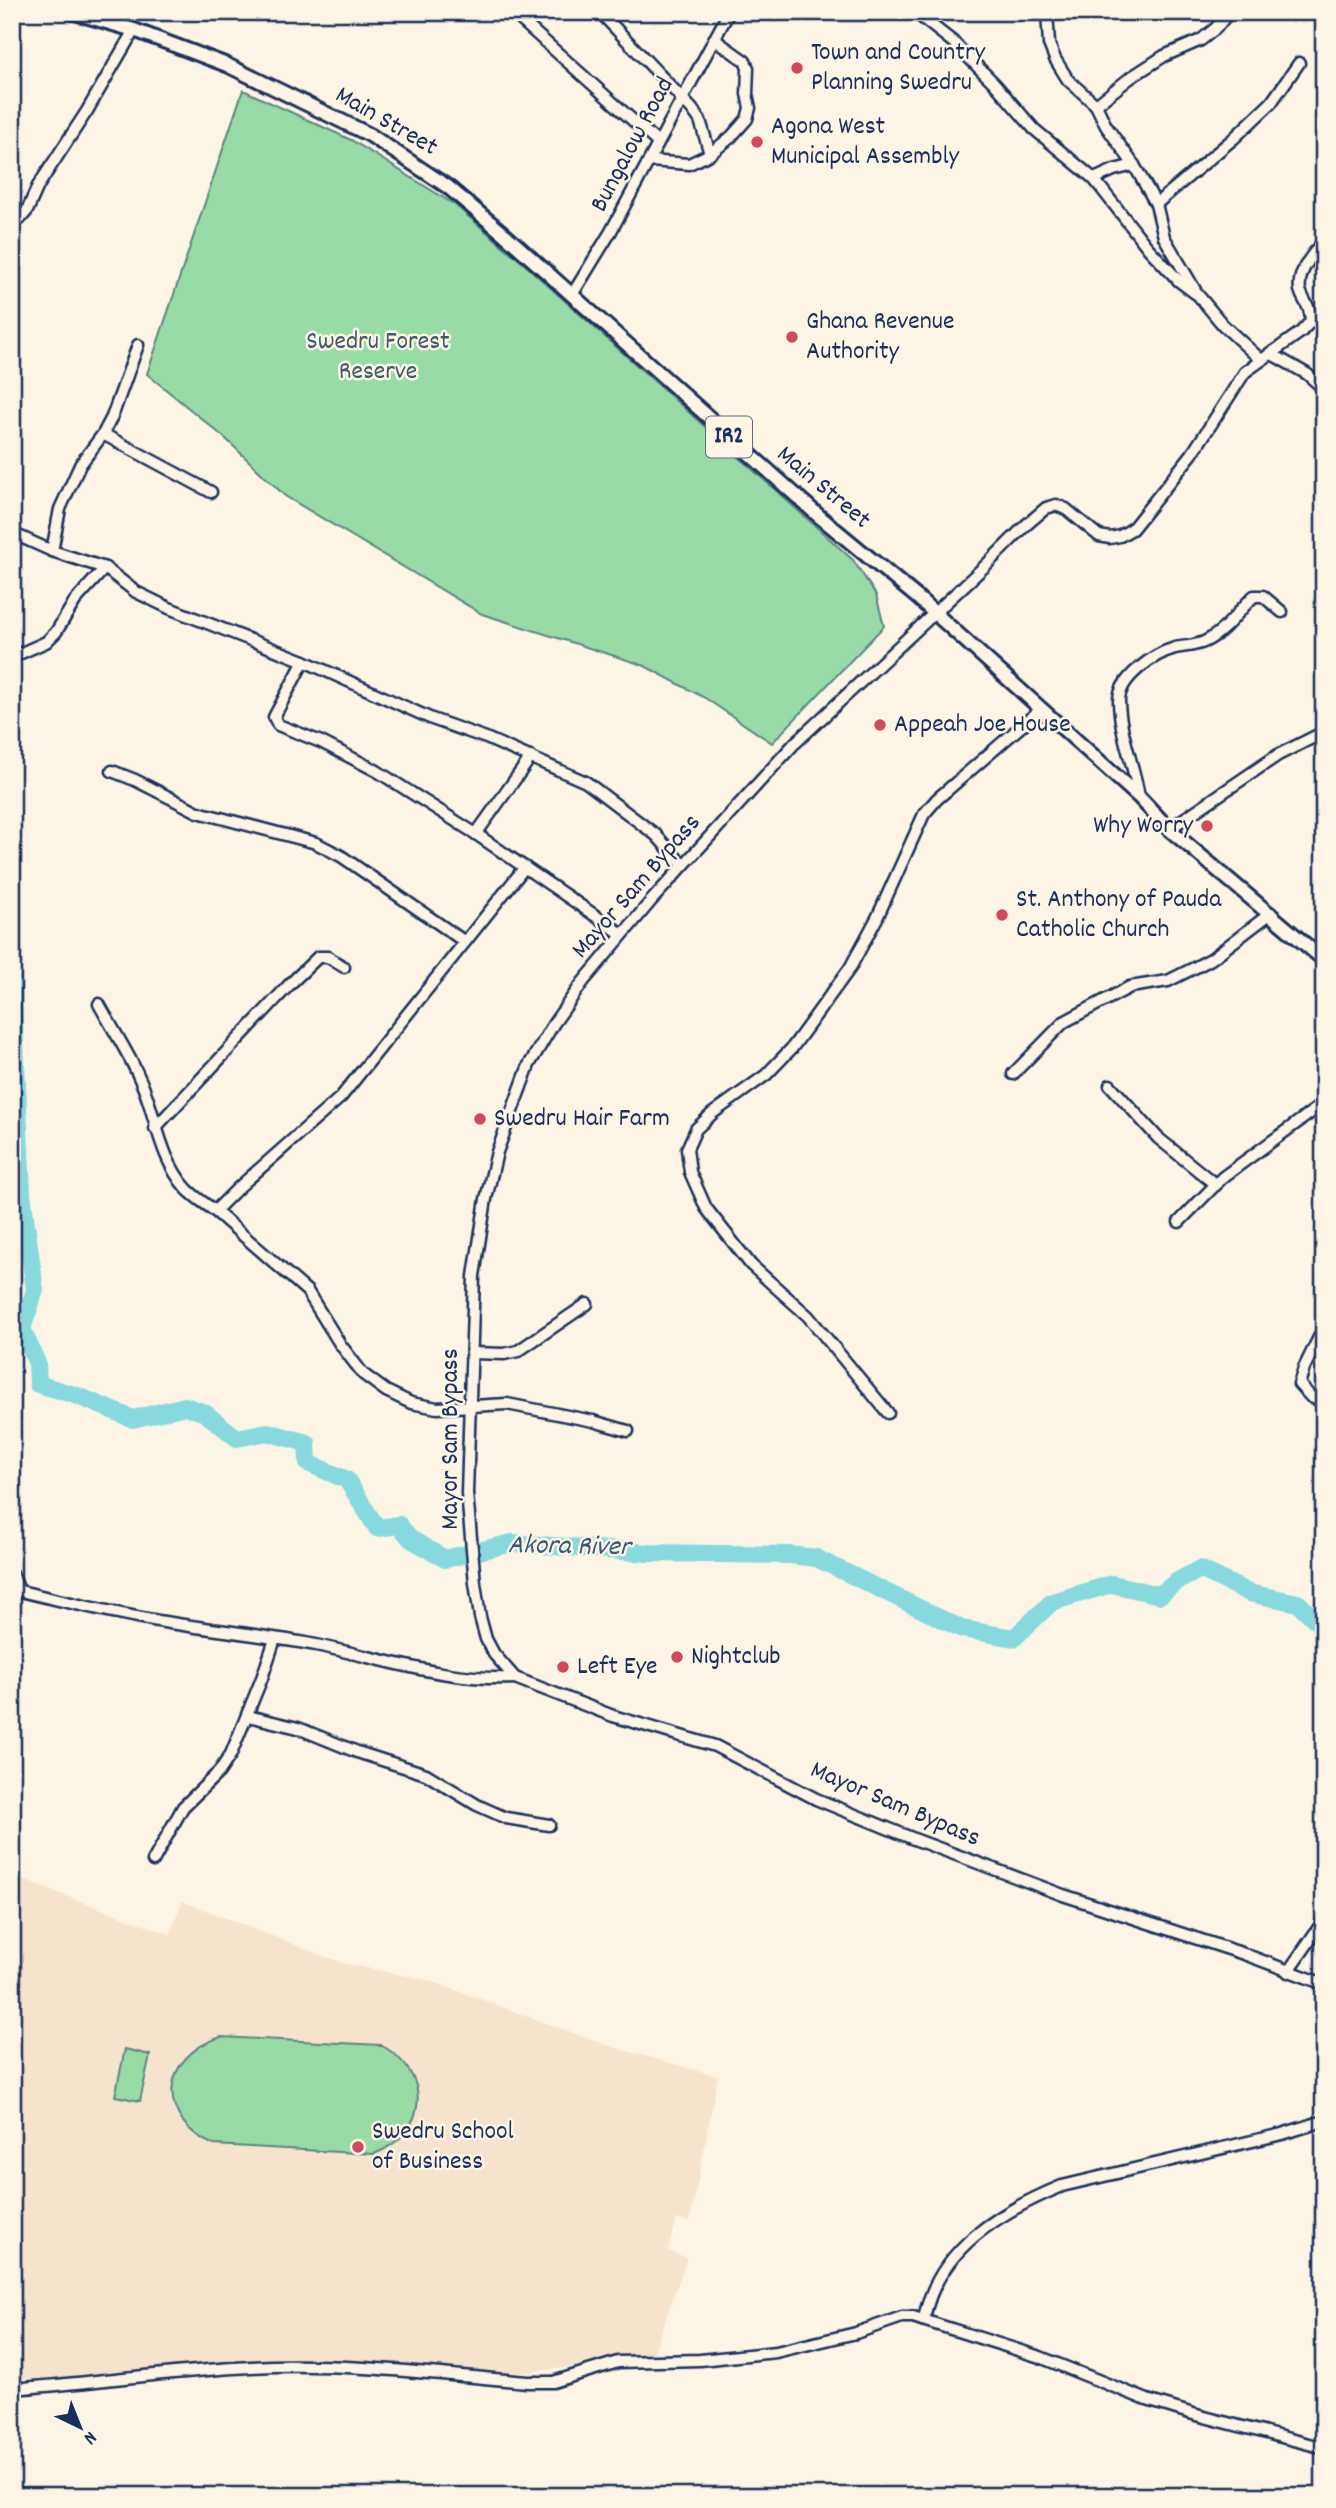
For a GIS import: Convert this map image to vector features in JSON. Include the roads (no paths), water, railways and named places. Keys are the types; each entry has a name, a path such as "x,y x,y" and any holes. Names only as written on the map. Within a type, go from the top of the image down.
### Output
{"main road":[{"name":"Main Street","path":"72,12 134,30 227,65 370,135 416,163 448,187 820,517 898,581 1139,797 1169,829 1324,960"}],"street":[{"path":"513,12 658,143"},
{"path":"600,12 700,120 710,154"},
{"name":"Bungalow Road","path":"572,295 610,233 729,12"},
{"path":"915,12 953,42 1034,129 1094,179 1148,248 1179,281 1198,295"},
{"path":"1047,12 1049,44 1055,59 1068,80 1096,105 1106,126 1134,165 1156,204 1164,237 1198,295 1223,325 1260,359 1311,321 1310,307 1300,291 1300,275 1324,241"},
{"path":"1096,105 1164,56 1201,40 1216,28 1229,12"},
{"path":"12,221 20,219 27,211 38,186 87,111 134,30"},
{"path":"649,161 689,164 710,154 747,119 750,108 746,61 714,39"},
{"path":"1156,204 1271,103 1299,63"},
{"path":"1094,179 1134,165"},
{"path":"52,551 60,509 80,465 103,434 138,345"},
{"path":"1270,353 1307,374 1324,389"},
{"name":"Mayor Sam Bypass","path":"1260,359 1245,372 1192,454 1132,529 1120,536 1099,536 1066,509 1056,505 1046,508 1026,525 794,744 622,934 554,1023 529,1065 497,1152 486,1199 474,1276 467,1493 480,1617 486,1639 494,1654 515,1678 613,1716 715,1746 816,1799 914,1839 1063,1895 1244,1954 1324,1984"},
{"path":"103,434 211,492"},
{"path":"12,533 52,551 105,568 136,592 169,608 304,661 432,719 486,738 586,782 656,835 682,865"},
{"path":"19,654 46,642 56,632 75,601 105,568"},
{"path":"1139,797 1135,771 1122,734 1119,698 1124,684 1134,672 1172,649 1205,642 1224,628 1254,596 1263,596 1282,612"},
{"path":"304,661 274,717 278,725 347,754 476,834 622,934"},
{"path":"888,1413 808,1316 751,1265 706,1208 690,1172 687,1149 696,1129 713,1113 766,1075 792,1048 850,968 877,918 924,814 937,799 1040,710"},
{"path":"1169,829 1278,754 1324,732"},
{"path":"476,834 531,757"},
{"path":"112,771 198,812 316,843 341,856 465,942"},
{"path":"215,1211 341,1097 525,867"},
{"path":"1013,1074 1064,1022 1130,987 1168,981 1194,968 1211,959 1271,914"},
{"path":"155,1128 272,1002 318,957 328,957 344,967"},
{"path":"99,1004 143,1088 167,1158 186,1188 307,1291 340,1344 363,1374 386,1391 411,1403 437,1408 507,1404 593,1421 628,1431"},
{"path":"1110,1085 1158,1138 1216,1185"},
{"path":"1179,1222 1216,1185 1272,1139 1324,1102"},
{"path":"473,1353 504,1354 518,1351 587,1304"},
{"path":"1324,1327 1299,1384 1311,1397 1324,1402"},
{"path":"12,1573 16,1590 48,1600 158,1621 315,1645 407,1668 481,1679 515,1678"},
{"path":"153,1861 184,1807 219,1772 232,1754 275,1639"},
{"path":"248,1716 298,1728 357,1752 413,1770 506,1818 549,1825"},
{"path":"1288,1972 1324,1920"},
{"path":"924,2319 925,2310 947,2263 961,2247 1001,2215 1030,2199 1062,2186 1282,2134 1324,2120"},
{"path":"12,2389 253,2366 340,2366 553,2382 618,2362 700,2360 776,2352 856,2333 902,2317 924,2319 1040,2357 1147,2400 1324,2448"}],"waterway":[{"name":"Akora River","path":"12,979 22,1194 35,1290 22,1329 37,1363 38,1384 78,1396 133,1419 185,1406 205,1413 237,1438 267,1432 307,1443 308,1463 347,1480 377,1528 399,1525 411,1539 445,1559 512,1543 649,1553 790,1555 816,1558 962,1629 1014,1638 1052,1602 1112,1584 1160,1595 1176,1582 1200,1569 1249,1593 1298,1603 1324,1628"}],"place":[{"name":"Town and Country Planning Swedru","path":"797,68"},
{"name":"Agona West Municipal Assembly","path":"757,142"},
{"name":"Ghana Revenue Authority","path":"792,337"},
{"name":"Appeah Joe House","path":"880,725"},
{"name":"Why Worry","path":"1207,826"},
{"name":"St. Anthony of Pauda Catholic Church","path":"1002,915"},
{"name":"Swedru Hair Farm","path":"480,1119"},
{"name":"Nightclub","path":"677,1657"},
{"name":"Left Eye","path":"563,1667"},
{"name":"Swedru School of Business","path":"358,2147"}],"park label":[{"name":"Swedru Forest Reserve","path":"378,357"}]}
